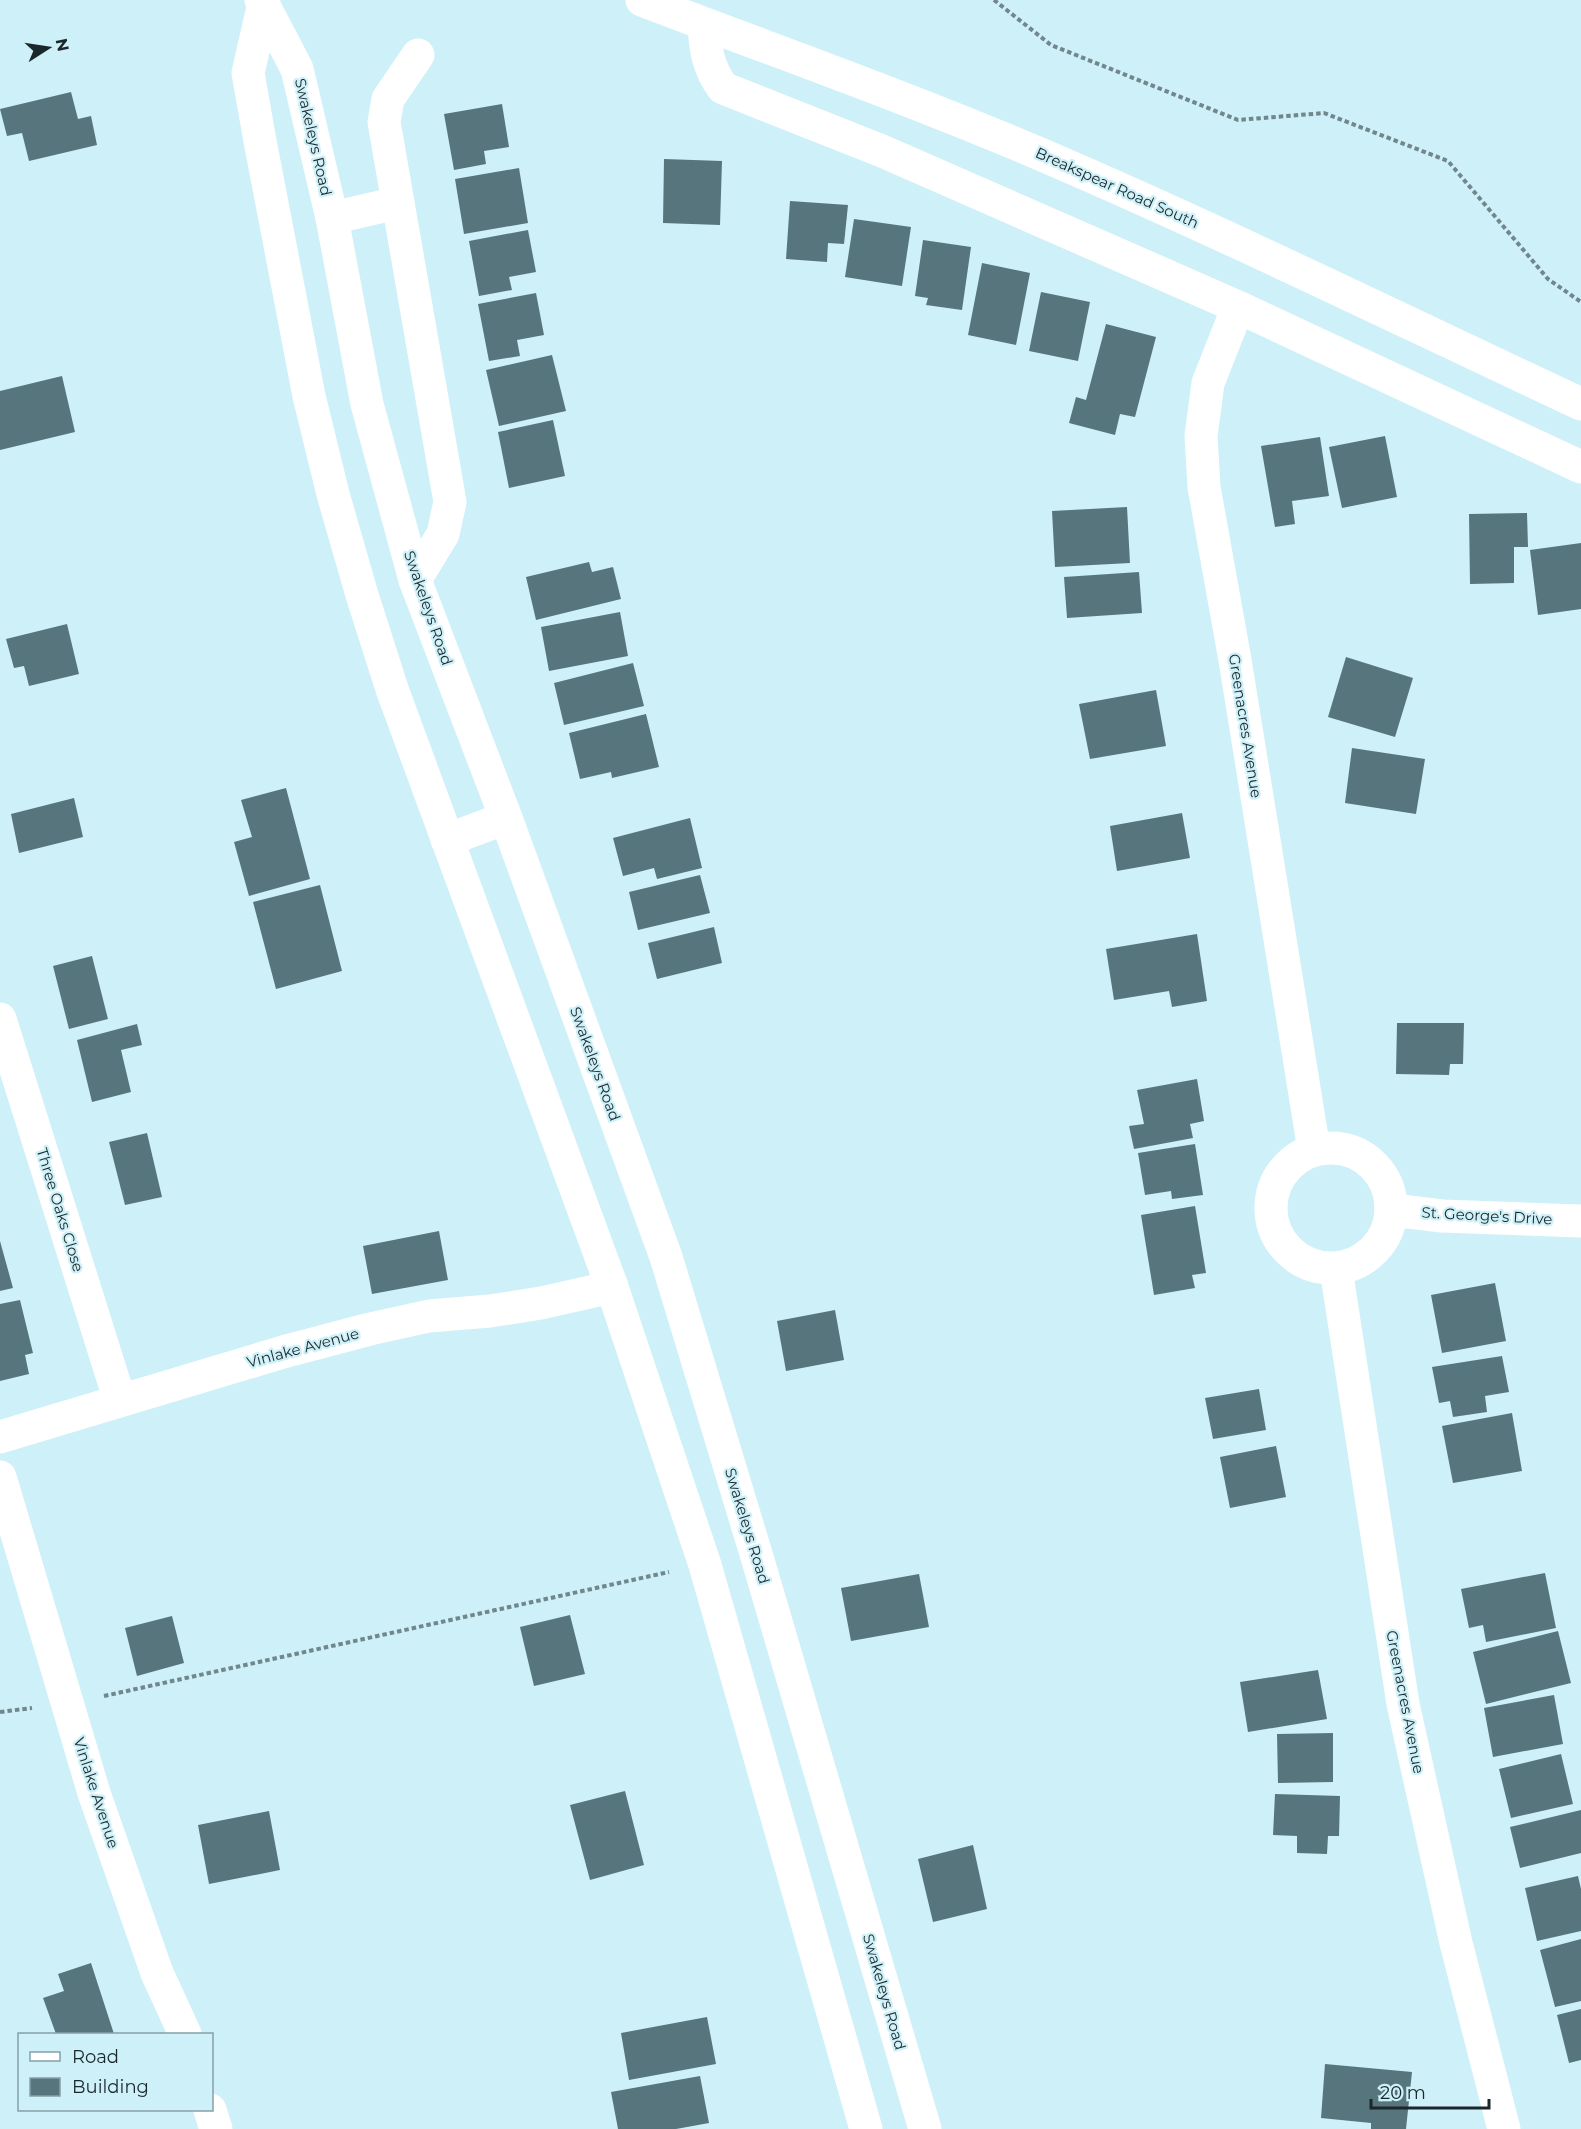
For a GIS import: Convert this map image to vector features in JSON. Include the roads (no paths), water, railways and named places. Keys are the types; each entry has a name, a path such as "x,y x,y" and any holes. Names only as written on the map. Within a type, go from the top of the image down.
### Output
{"street":[{"name":"Breakspear Road South","path":"642,0 844,75 1037,153 1190,220 1581,404"},
{"name":"Swakeleys Road","path":"266,1 297,69 332,218 367,404 415,580 506,818 666,1257 757,1557 924,2129"},
{"name":"Swakeleys Road","path":"266,1 248,73 309,396 333,494 392,689 612,1287 705,1564 866,2129"},
{"path":"704,24 704,41 712,73 723,88 882,151 1238,307 1581,466"},
{"path":"415,580 443,534 450,502 384,122 388,99 418,55"},
{"path":"332,218 397,203"},
{"name":"Greenacres Avenue","path":"1238,307 1208,383 1201,436 1204,487 1235,660 1314,1150"},
{"path":"447,840 506,818"},
{"name":"Three Oaks Close","path":"0,1019 120,1401"},
{"path":"1338,1148 1362,1155 1385,1178 1391,1194 1392,1210 1389,1228 1381,1244 1368,1256 1353,1265 1336,1269 1318,1268 1302,1261 1288,1251 1271,1219 1271,1202 1275,1185 1284,1169 1298,1157 1314,1150 1338,1148"},
{"name":"St. George's Drive","path":"1392,1210 1442,1216 1581,1221"},
{"name":"Greenacres Avenue","path":"1336,1269 1403,1704 1456,1943 1504,2129"},
{"name":"Vinlake Avenue","path":"0,1437 283,1352 370,1329 429,1316 490,1311 541,1303 612,1287"},
{"name":"Vinlake Avenue","path":"0,1477 94,1793 146,1942 185,2033"},
{"path":"211,2111 216,2129"}]}
